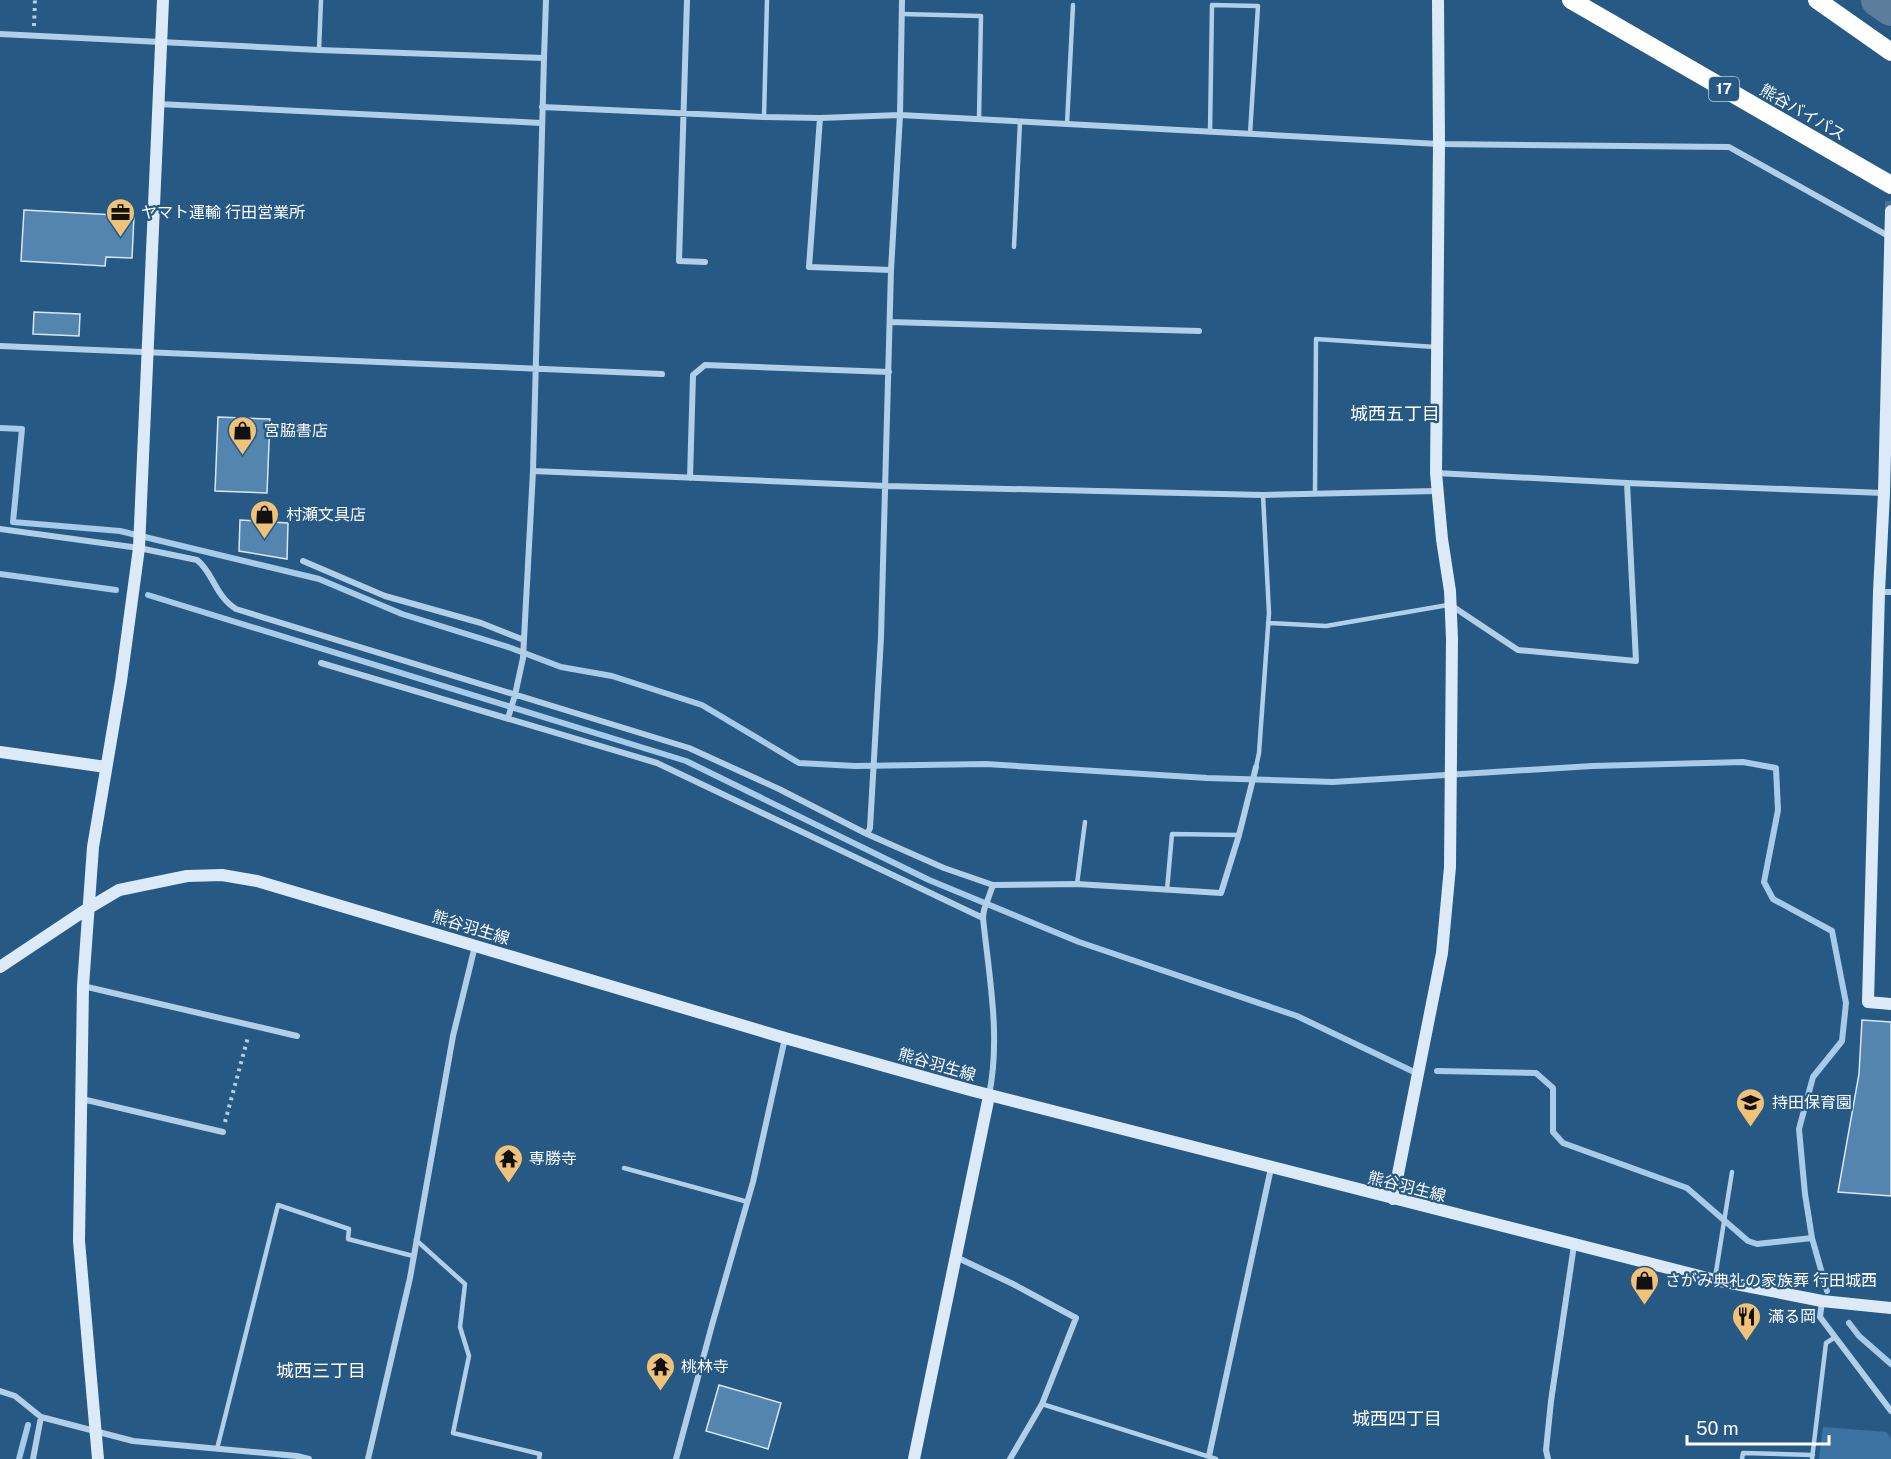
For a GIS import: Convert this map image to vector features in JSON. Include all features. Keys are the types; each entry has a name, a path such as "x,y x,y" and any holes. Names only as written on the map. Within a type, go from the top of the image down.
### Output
{"highway":[{"name":"熊谷バイパス","path":"1571,0 1891,185"},
{"path":"1595,0 1603,20"},
{"path":"1817,0 1891,52"}],"street":[{"path":"98,1459 79,1241 83,986 93,847 122,681 139,540 163,0"},
{"path":"508,715 514,699 524,647 533,471 546,0"},
{"path":"687,0 679,261 705,262"},
{"path":"867,834 870,828 881,637 891,270 900,115 902,0"},
{"path":"1393,1199 1442,953 1450,867 1451,605 1436,491 1438,0"},
{"path":"0,34 319,51 544,58"},
{"path":"158,104 541,123"},
{"path":"542,107 764,117 820,118 900,115 1439,144 1729,147 1890,237"},
{"path":"820,118 809,267 891,270"},
{"path":"1891,211 1884,493 1885,592 1868,1002 1891,1004"},
{"path":"890,322 1199,331"},
{"path":"0,346 662,374"},
{"path":"690,478 693,375 705,365 889,372"},
{"path":"533,471 886,486 1263,495 1436,491"},
{"path":"1436,473 1884,493"},
{"path":"1451,605 1518,650 1636,661 1627,483"},
{"path":"0,530 139,540 197,560 203,564 222,599 236,609 329,636 514,699 689,748 779,789 867,834 944,868 993,885 1077,884 1221,893 1239,836 1256,767"},
{"path":"303,561 385,597 481,623 524,640"},
{"path":"321,663 508,715 657,763 983,918"},
{"path":"0,752 106,767"},
{"name":"熊谷羽生線","path":"0,968 87,909 119,891 187,876 222,875 257,881 785,1038 989,1096 1714,1280 1822,1301 1891,1308"},
{"path":"914,1459 989,1096 994,1057 993,1015 983,918 993,885"},
{"path":"368,1459 413,1256 453,1036 475,946"},
{"path":"83,986 297,1036"},
{"path":"676,1459 748,1202 785,1038"},
{"path":"81,1099 223,1132"},
{"path":"1209,1456 1271,1168"},
{"path":"1548,1459 1546,1450 1551,1401 1574,1245"},
{"path":"956,1257 1076,1318 1042,1404 1010,1459"},
{"path":"1822,1301 1820,1317 1891,1411"},
{"path":"0,1391 15,1396 41,1418 133,1441 309,1459"},
{"path":"33,1459 41,1418"}],"lane":[{"path":"319,51 321,0"},
{"path":"764,117 767,0"},
{"path":"1210,132 1212,5 1258,6 1250,134"},
{"path":"1067,124 1073,6"},
{"path":"902,14 981,16 979,119"},
{"path":"1014,247 1020,122"},
{"path":"1315,493 1316,339 1437,347"},
{"path":"1256,767 1259,753 1268,623 1263,495"},
{"path":"1268,623 1326,626 1451,605"},
{"path":"1077,884 1084,822"},
{"path":"1167,890 1172,834 1239,836"},
{"path":"624,1168 748,1202"},
{"path":"1714,1280 1732,1172"},
{"path":"217,1449 278,1205 349,1229 348,1239 413,1256"},
{"path":"416,1240 465,1284 460,1327 469,1356 453,1433 540,1454 539,1459"},
{"path":"1742,1459 1743,1453 1813,1457 1826,1343 1834,1338"},
{"path":"1042,1404 1216,1459"}],"path":[{"path":"34,36 35,0"},
{"path":"223,1132 251,1025"}],"shaded area":[{"path":"1823,1427 1887,1432 1891,1439 1891,1459 1819,1459"}],"building":[{"path":"24,210 134,216 132,258 106,257 105,266 21,261"},
{"path":"34,312 80,314 79,336 33,334"},
{"path":"218,417 270,419 267,493 215,491"},
{"path":"240,520 288,523 287,559 239,551"},
{"path":"1862,1020 1891,1022 1891,1196 1838,1192 1859,1074"},
{"path":"719,1385 781,1403 768,1449 706,1431"}],"waterway":[{"path":"1878,0 1891,9"},
{"path":"0,428 22,429 13,522 120,531 319,579 402,614 511,648 561,667 612,676 702,705 799,763 855,766 986,764 1207,778 1333,782 1592,766 1743,762 1776,768 1778,810 1764,882 1773,899 1832,931 1846,1003 1842,1041 1813,1077 1799,1129 1812,1238 1827,1291"},
{"path":"0,574 116,590"},
{"path":"148,595 686,761 929,880 1079,942 1297,1016 1412,1071"},
{"path":"1437,1071 1536,1073 1553,1088 1553,1132 1563,1143 1687,1188 1748,1241 1757,1244 1812,1238"},
{"path":"1849,1323 1859,1336 1891,1364"},
{"path":"19,1459 28,1425"}],"tunnel":[{"path":"1891,201 1891,211"}],"place":[{"name":"ヤマト運輸 行田営業所","path":"120,238"},
{"name":"宮脇書店","path":"243,456"},
{"name":"村瀬文具店","path":"265,540"},
{"name":"持田保育園","path":"1751,1128"},
{"name":"専勝寺","path":"508,1184"},
{"name":"さがみ典礼の家族葬 行田城西","path":"1644,1306"},
{"name":"滿る岡","path":"1747,1342"},
{"name":"桃林寺","path":"660,1392"}],"district":[{"name":"城西五丁目","path":"1395,414"},
{"name":"城西三丁目","path":"321,1371"},
{"name":"城西四丁目","path":"1397,1419"}]}
